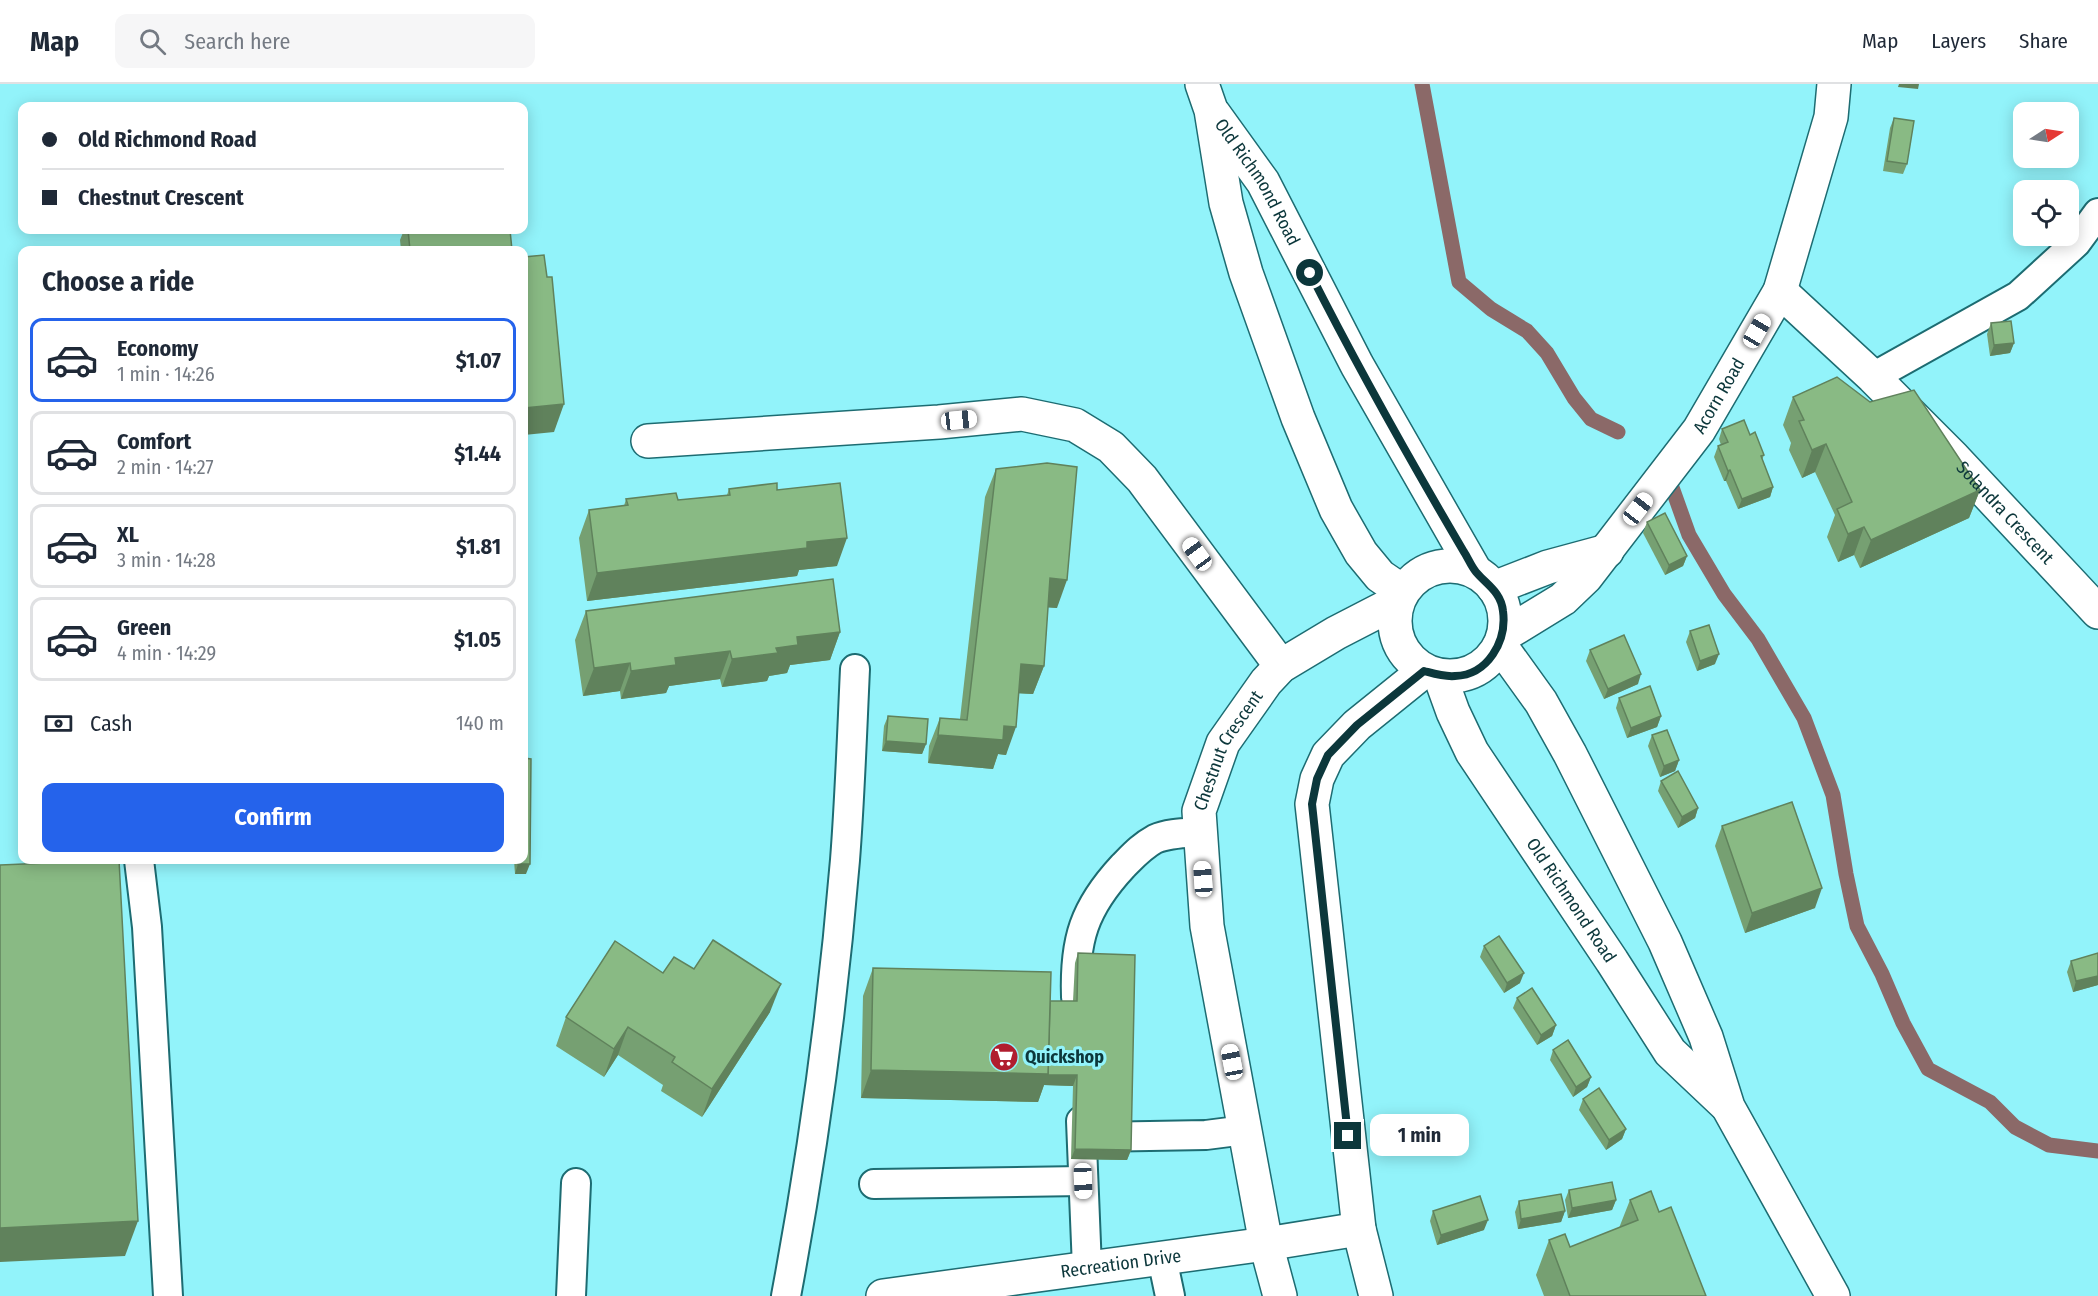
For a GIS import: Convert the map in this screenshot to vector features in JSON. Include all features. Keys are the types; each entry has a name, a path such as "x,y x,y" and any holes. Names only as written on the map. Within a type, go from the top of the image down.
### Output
{"street":[{"name":"Acorn Road","path":"1502,640 1563,599 1586,577 1699,430 1780,291 1831,117 1834,84"},
{"name":"Old Richmond Road","path":"1206,97 1263,182 1357,365 1503,610 1502,640 1570,754 1665,942 1706,1037 1728,1107 1833,1296"},
{"name":"Old Richmond Road","path":"1206,97 1226,203 1246,273 1298,418 1336,509 1361,553 1400,596 1394,628 1404,653 1432,673 1472,752 1670,1052 1728,1107"},
{"name":"Solandra Crescent","path":"1780,291 1873,377 1954,458 2098,612"},
{"path":"648,441 939,422 1022,414 1075,424 1111,447 1142,479 1281,666"},
{"path":"1400,596 1417,576 1435,567 1455,565 1484,579 1548,567 1606,550"},
{"name":"Chestnut Crescent","path":"1280,1296 1266,1244 1207,926 1199,811 1223,743 1266,682 1281,666 1400,596"},
{"path":"1376,1296 1359,1229 1312,804 1317,779 1328,755 1357,725 1432,673 1458,676 1475,670 1490,659 1502,640"},
{"name":"Recreation Drive","path":"883,1296 1266,1244 1359,1229"}],"lane":[{"path":"1873,377 2018,296 2076,243 2098,213"},
{"path":"786,1296 805,1194 829,1026 845,859 855,669"},
{"path":"1077,1018 1075,970 1085,919 1094,902 1139,849 1156,838 1178,833 1200,832"},
{"path":"139,864 150,972 168,1296"},
{"path":"1081,1101 1087,1268"},
{"path":"1082,1137 1206,1135 1245,1130"},
{"path":"874,1184 1083,1181"},
{"path":"571,1296 576,1183"},
{"path":"1162,1258 1170,1296"}],"building":[{"path":"1894,118 1914,121 1907,164 1887,161"},
{"path":"408,234 510,234 512,246 410,246"},
{"path":"544,255 547,277 552,277 564,404 528,408 528,257"},
{"path":"2011,321 2014,343 1994,345 1991,323"},
{"path":"1837,377 1870,402 1914,390 1980,490 1871,540 1864,527 1848,534 1837,509 1852,502 1826,444 1812,450 1799,421 1804,420 1793,397"},
{"path":"1744,420 1750,435 1755,432 1773,487 1742,499 1718,446 1728,442 1722,429"},
{"path":"1047,463 1077,467 1067,580 1050,578 1044,666 1021,664 1016,727 1004,726 1003,740 938,735 940,718 967,720 996,469"},
{"path":"777,483 777,490 840,483 847,538 807,542 807,548 597,573 589,510 628,505 626,499 676,493 678,500 730,495 729,489"},
{"path":"1665,513 1687,556 1669,565 1647,522"},
{"path":"833,579 840,632 797,637 798,645 776,648 778,653 732,659 730,651 675,658 676,665 631,671 630,663 594,668 586,611"},
{"path":"1709,625 1719,654 1700,661 1690,631"},
{"path":"1624,635 1641,674 1608,689 1590,650"},
{"path":"1650,686 1661,716 1631,728 1619,698"},
{"path":"888,716 928,719 926,744 886,741"},
{"path":"1667,730 1679,760 1664,766 1652,735"},
{"path":"528,759 531,759 530,864 528,864"},
{"path":"1678,771 1698,808 1682,817 1661,781"},
{"path":"1792,802 1822,888 1752,913 1722,826"},
{"path":"119,864 138,1221 0,1228 0,865"},
{"path":"1499,936 1524,973 1507,983 1484,946"},
{"path":"713,940 781,984 712,1089 672,1062 675,1057 628,1027 614,1049 566,1017 615,941 663,973 674,957 694,969"},
{"path":"1078,953 1135,955 1131,1150 1075,1149 1077,1075 1048,1075 1050,1001 1077,1001"},
{"path":"2098,953 2098,976 2076,981 2071,961"},
{"path":"873,968 1051,972 1048,1074 871,1070"},
{"path":"1532,988 1556,1025 1541,1035 1517,998"},
{"path":"1568,1040 1591,1077 1576,1087 1553,1050"},
{"path":"1599,1088 1626,1129 1609,1140 1583,1099"},
{"path":"1612,1182 1616,1200 1572,1208 1569,1190"},
{"path":"1651,1191 1659,1212 1671,1207 1706,1296 1570,1296 1549,1240 1565,1234 1570,1247 1638,1220 1630,1200"},
{"path":"1561,1194 1565,1211 1521,1219 1519,1201"},
{"path":"1480,1196 1488,1220 1441,1235 1433,1211"}],"waterway":[{"path":"1422,84 1459,282 1491,309 1527,331 1547,353 1574,398 1591,419 1618,432"},
{"path":"1669,479 1689,535 1724,594 1758,639 1804,718 1833,795 1857,926 1882,974 1903,1023 1928,1069 1990,1102 2015,1127 2049,1145 2098,1151"}],"place":[{"name":"Quickshop","path":"1004,1057"}],"route":[{"path":"1310,273 1357,365 1412,463 1475,571 1494,588 1503,610 1504,634 1500,645 1490,659 1475,670 1458,676 1440,676 1424,671 1357,725 1328,755 1317,779 1312,804 1348,1136"}]}
